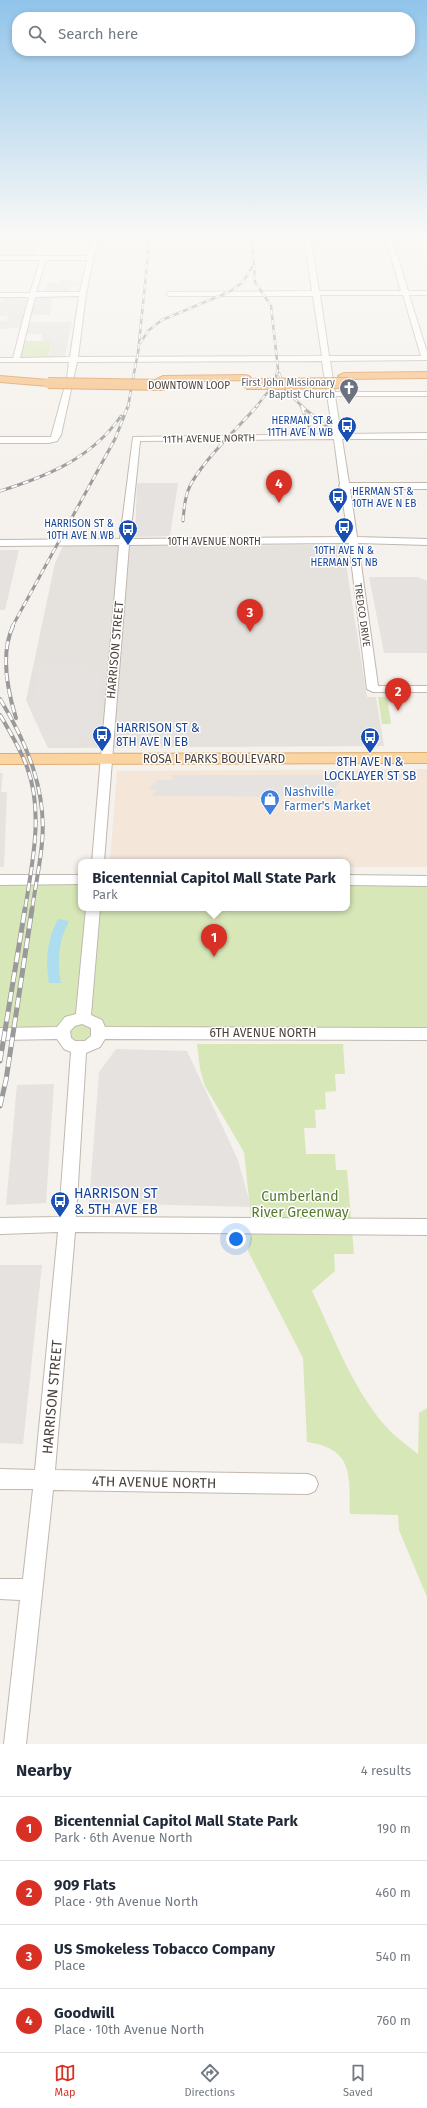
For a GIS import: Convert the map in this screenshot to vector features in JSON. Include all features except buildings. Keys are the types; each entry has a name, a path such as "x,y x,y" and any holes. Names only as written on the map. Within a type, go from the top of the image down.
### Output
{"highway":[{"name":"DOWNTOWN LOOP","path":"0,373 47,381 164,382 346,379 427,375"},
{"name":"DOWNTOWN LOOP","path":"0,379 104,384 164,382"},
{"name":"DOWNTOWN LOOP","path":"346,379 427,382"},
{"path":"0,384 47,381"}],"main road":[{"name":"ROSA L PARKS BOULEVARD","path":"0,759 427,758"}],"street":[{"path":"16,360 27,316"},
{"path":"0,440 54,439 57,435 70,378 79,316"},
{"name":"TREDCO DRIVE","path":"319,316 331,394 343,486 353,540 373,689 427,689"},
{"path":"0,360 325,357 426,358 413,316"},
{"path":"331,394 427,394"},
{"name":"11TH AVENUE NORTH","path":"136,439 427,436"},
{"name":"HARRISON STREET","path":"98,859 106,759 136,439"},
{"path":"343,486 427,486"},
{"name":"10TH AVENUE NORTH","path":"0,542 353,540 427,542"},
{"path":"0,880 78,881"},
{"path":"350,880 427,881"},
{"path":"83,1018 93,911"},
{"path":"83,1018 95,1022 99,1033 97,1040 92,1045 80,1049 67,1044 64,1040 63,1033 68,1023 75,1019 83,1018"},
{"name":"6TH AVENUE NORTH","path":"99,1033 197,1032 427,1034"},
{"path":"0,1034 63,1033"},
{"name":"HARRISON STREET","path":"15,1744 44,1480 67,1224 80,1049"},
{"path":"0,1226 67,1224 252,1227 427,1227"},
{"name":"4TH AVENUE NORTH","path":"0,1479 308,1484"},
{"path":"0,1589 31,1590"}],"shaded area":[{"path":"8,316 23,316 20,328 0,329 0,321 6,321"},
{"path":"28,322 72,322 65,356 49,357 52,341 42,341 42,334 25,334"},
{"path":"137,483 178,483 170,536 135,537"},
{"path":"343,545 367,697 376,697 384,746 48,748 26,700 55,563 63,546"},
{"path":"0,550 19,550 5,610 0,610"},
{"path":"369,577 418,577 427,581 427,653 384,653"},
{"path":"41,662 89,665 87,672 102,673 96,728 89,729 85,741 78,744 46,743 30,709"},
{"name":"Nashville Farmer's Market","path":"427,769 427,867 350,867 350,859 110,859 117,771"},
{"path":"0,773 3,773 1,792 7,792 4,867 0,867"},
{"path":"170,775 329,775 334,781 341,781 334,790 342,790 337,797 151,796 157,790 149,790 157,780 174,780"},
{"path":"116,1049 187,1051 238,1160 251,1207 89,1203 99,1072"},
{"path":"54,1084 46,1203 6,1205 17,1085"},
{"path":"0,1265 42,1265 23,1444 0,1443"}],"green space":[{"path":"23,341 52,341 48,357 18,357"},
{"path":"378,697 387,697 391,724 382,724"},
{"path":"78,877 78,911 350,911 350,880 427,881 427,1034 100,1033 86,1048 62,1036 0,1034 0,880"},
{"name":"Cumberland River Greenway","path":"197,1044 343,1044 345,1074 335,1074 336,1091 325,1092 326,1109 315,1110 316,1128 304,1128 306,1154 335,1154 336,1170 347,1170 354,1254 334,1254 335,1271 312,1291 346,1365 367,1401 392,1433 418,1454 419,1413 427,1408 427,1597 399,1530 398,1515 350,1514 349,1477 341,1458 334,1451 323,1446 307,1442 303,1358 248,1251 252,1227 244,1152 205,1086 200,1069"}],"water":[{"path":"58,919 69,921 65,929 59,952 61,983 49,983 47,958 49,942"}],"railway":[{"path":"131,388 138,353 142,316"},
{"path":"140,343 149,330 162,320 171,316"},
{"path":"256,407 274,384 278,369 272,316"},
{"path":"279,373 286,391 303,407"},
{"path":"128,407 132,384"},
{"path":"12,627 115,439 128,406"},
{"path":"183,521 186,496 192,482 214,452 257,406"},
{"path":"301,406 330,429"},
{"path":"302,408 312,434"},
{"path":"0,491 35,479 68,464 97,443 121,416"},
{"path":"13,626 7,648 6,672 16,718"},
{"path":"0,699 19,733 33,768 41,805 43,824 42,843 32,910"},
{"path":"0,715 15,740 27,767 35,802 35,838 25,910"},
{"path":"0,1061 25,909"},
{"path":"0,1106 6,1080 32,909"}],"place":[{"name":"First John Missionary Baptist Church","path":"349,405"},
{"name":"HERMAN ST & 11TH AVE N WB","path":"347,443"},
{"name":"Goodwill","path":"279,503"},
{"name":"HERMAN ST & 10TH AVE N EB","path":"338,514"},
{"name":"10TH AVE N & HERMAN ST NB","path":"344,544"},
{"name":"HARRISON ST & 10TH AVE N WB","path":"128,546"},
{"name":"US Smokeless Tobacco Company","path":"250,632"},
{"name":"909 Flats","path":"398,711"},
{"name":"HARRISON ST & 8TH AVE N EB","path":"102,752"},
{"name":"8TH AVE N & LOCKLAYER ST SB","path":"370,754"},
{"name":"Nashville Farmer's Market","path":"270,816"},
{"name":"Bicentennial Capitol Mall State Park","path":"214,957"},
{"name":"HARRISON ST & 5TH AVE EB","path":"60,1218"}]}
